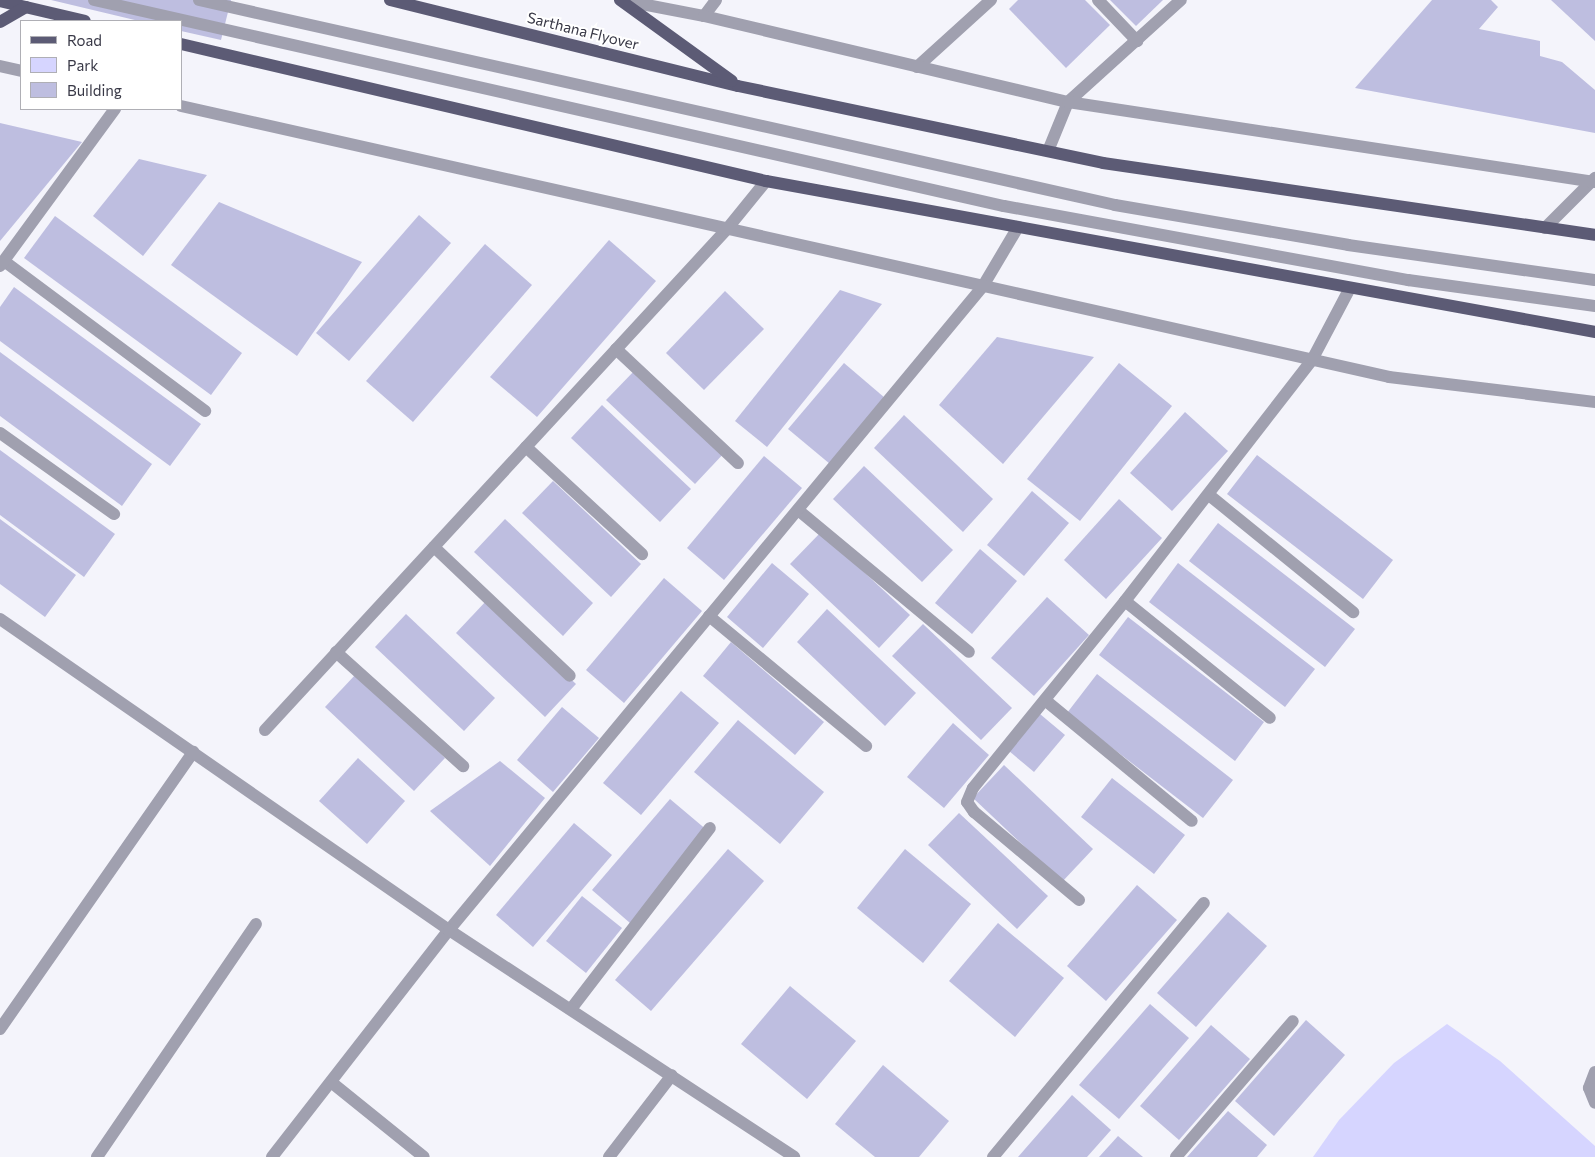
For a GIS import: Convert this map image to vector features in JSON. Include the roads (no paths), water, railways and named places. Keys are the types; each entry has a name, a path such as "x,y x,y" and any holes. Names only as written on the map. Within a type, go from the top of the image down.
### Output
{"main road":[{"name":"Sarthana Flyover","path":"390,0 738,86 1113,165 1595,235"},
{"path":"620,0 738,86"},
{"path":"0,1 29,4 82,20"},
{"path":"0,22 29,4"},
{"path":"182,44 766,181 1595,332"}],"street":[{"path":"94,0 1004,206 1408,280 1595,306"},
{"path":"199,0 1115,205 1348,245 1595,280"},
{"path":"620,0 704,16 1068,102 1594,180"},
{"path":"704,16 716,0"},
{"path":"918,67 991,0"},
{"path":"1098,0 1138,41"},
{"path":"1048,151 1068,102 1138,41 1181,0"},
{"path":"0,66 20,70"},
{"path":"182,106 1389,377 1595,402"},
{"path":"114,110 2,264 205,411"},
{"path":"1545,228 1594,180"},
{"path":"265,730 727,229 766,181"},
{"path":"272,1157 449,930 983,286 1018,227"},
{"path":"1079,900 974,812 967,802 973,788 1209,495 1312,360 1350,288"},
{"path":"616,349 738,463"},
{"path":"0,433 114,514"},
{"path":"526,447 642,554"},
{"path":"1209,495 1353,612"},
{"path":"798,510 970,652"},
{"path":"434,547 570,676"},
{"path":"1125,600 1270,718"},
{"path":"709,616 866,746"},
{"path":"0,619 449,930 794,1157"},
{"path":"336,652 463,766"},
{"path":"1045,700 1192,821"},
{"path":"0,1029 192,752"},
{"path":"571,1009 710,828"},
{"path":"992,1157 1204,903"},
{"path":"97,1157 256,924"},
{"path":"1176,1157 1293,1021"},
{"path":"1595,1072 1589,1088 1595,1103"},
{"path":"609,1157 672,1075"},
{"path":"330,1082 424,1157"}]}
